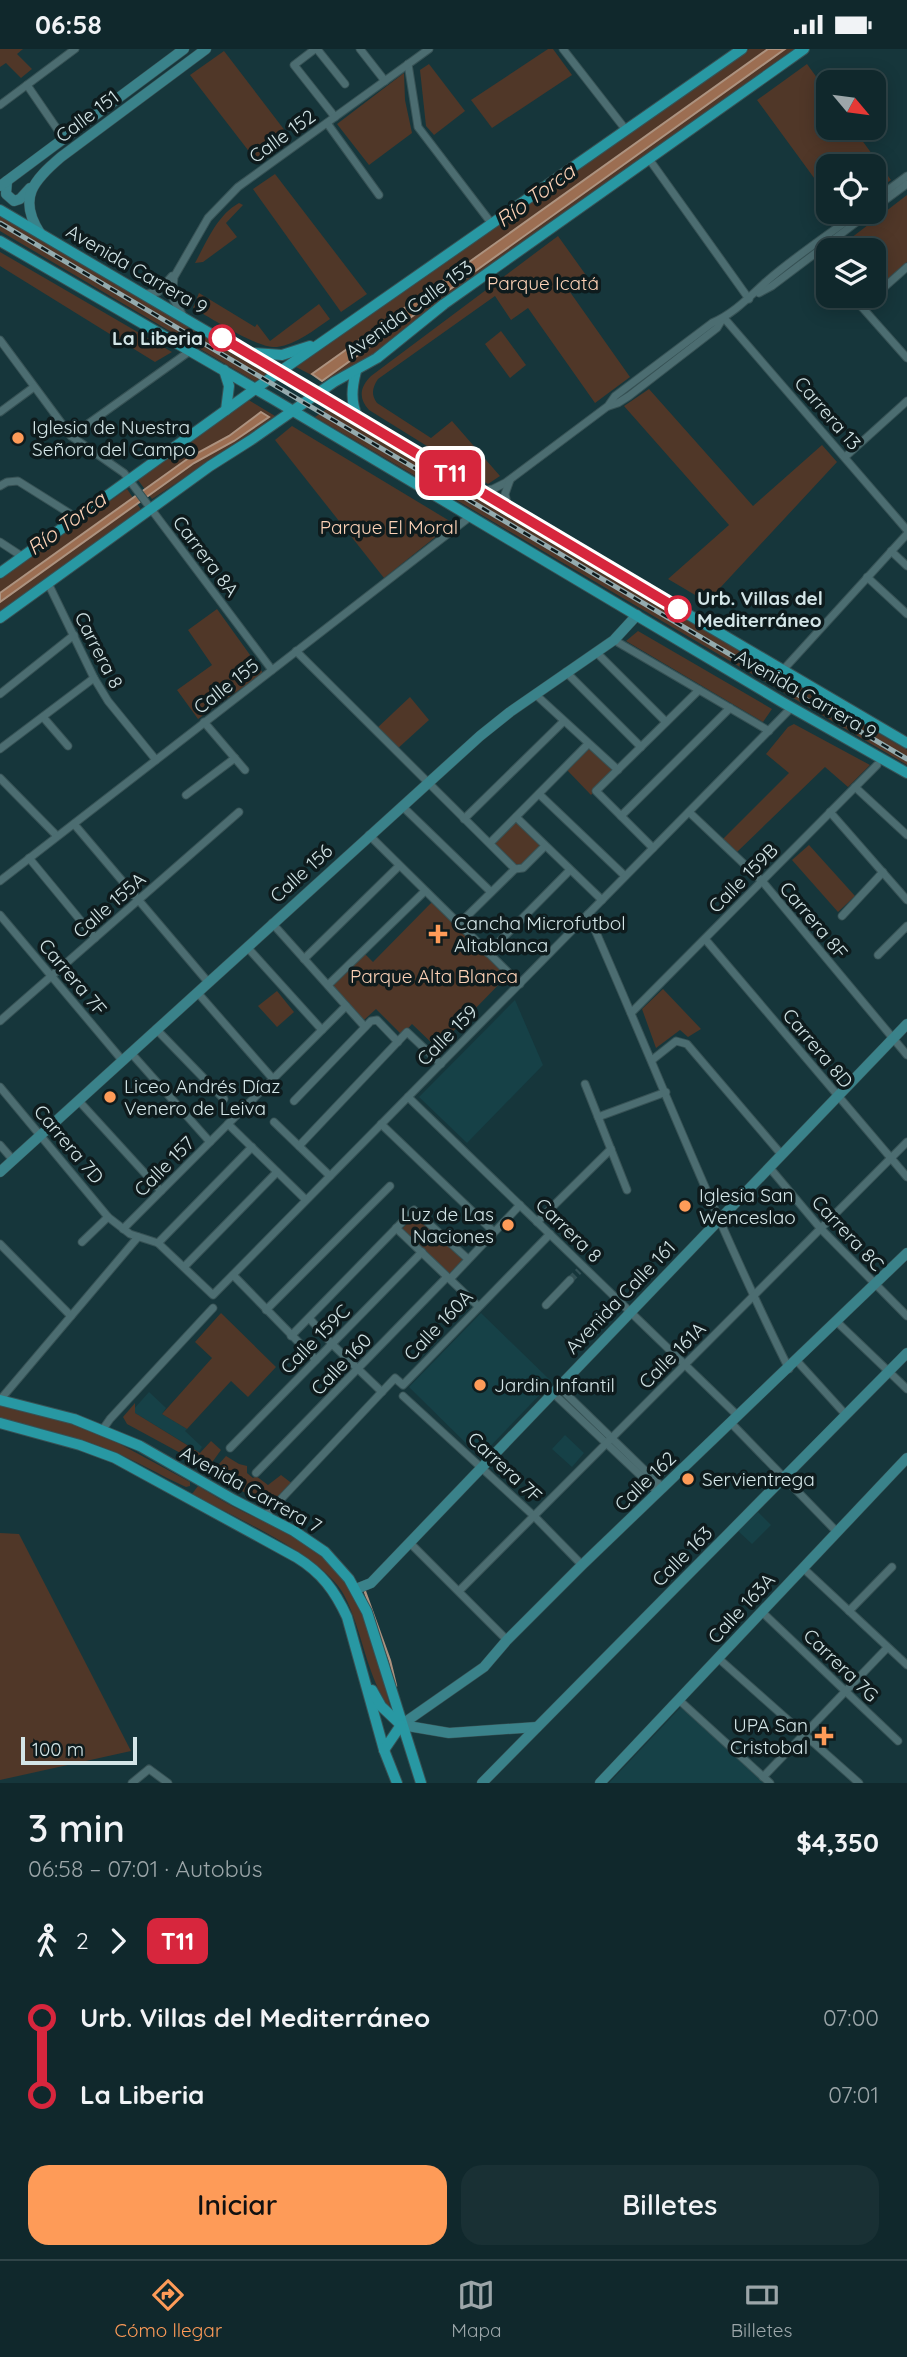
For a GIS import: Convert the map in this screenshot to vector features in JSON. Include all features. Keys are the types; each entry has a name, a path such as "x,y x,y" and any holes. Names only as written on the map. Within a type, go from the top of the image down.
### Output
{"main road":[{"name":"Avenida Calle 153","path":"0,573 118,488 132,485 255,389 742,49"},
{"name":"Avenida Calle 153","path":"0,618 148,506 314,393 388,350 444,303 804,49"},
{"name":"Avenida Carrera 9","path":"0,210 280,372 907,743"},
{"name":"Avenida Carrera 9","path":"0,241 907,773"},
{"path":"242,350 265,355 282,355 297,352 331,337"},
{"path":"224,370 229,386 226,410"},
{"path":"356,371 352,397 358,418"},
{"name":"Avenida Carrera 7","path":"0,1400 103,1429 140,1446 312,1541 341,1568 356,1589 374,1631 421,1783"},
{"name":"Avenida Carrera 7","path":"0,1423 99,1451 296,1557 320,1574 338,1598 347,1617 384,1750 397,1783"},
{"path":"162,1483 188,1490 191,1489 193,1481 189,1475"},
{"path":"363,1669 381,1706 401,1725 384,1750"}],"street":[{"path":"0,105 75,49"},
{"name":"Calle 151","path":"184,49 4,184 8,198 17,201 61,157 206,49"},
{"path":"335,117 294,65 316,49 345,84"},
{"path":"360,49 385,81"},
{"path":"411,49 418,57"},
{"name":"Calle 152","path":"186,317 172,297 172,283 208,218 223,201 238,187 429,49"},
{"path":"563,49 626,130"},
{"path":"408,64 418,127 492,224"},
{"path":"27,85 64,139"},
{"path":"327,123 379,195"},
{"path":"649,159 749,299"},
{"path":"886,191 907,176"},
{"path":"37,181 30,192 28,205 33,223 40,233"},
{"path":"886,200 907,184"},
{"path":"749,299 768,280 843,224"},
{"path":"481,491 493,489 513,477 712,323 772,286 855,224"},
{"path":"886,286 907,267"},
{"name":"Calle 152","path":"145,293 158,292 177,271"},
{"path":"863,308 907,358"},
{"name":"Carrera 13","path":"724,318 907,532"},
{"name":"Carrera 8A","path":"0,340 71,436 112,464 132,485 272,670"},
{"path":"71,436 190,351"},
{"path":"0,412 34,387"},
{"path":"845,457 907,401"},
{"path":"112,464 118,475 118,488"},
{"path":"508,507 505,494 513,477"},
{"path":"0,486 18,481 77,518"},
{"path":"879,512 886,506"},
{"name":"Calle 155","path":"0,881 471,516"},
{"path":"783,670 907,532"},
{"path":"0,542 23,557"},
{"path":"891,551 907,566"},
{"path":"867,577 907,614"},
{"name":"Carrera 8","path":"48,583 108,701 156,760"},
{"name":"Calle 156","path":"0,1172 494,723 614,640 637,615"},
{"path":"0,694 74,635"},
{"path":"614,640 769,731"},
{"path":"296,651 514,869"},
{"path":"596,652 666,722"},
{"path":"566,672 641,747"},
{"path":"0,749 94,678"},
{"path":"653,849 596,791 699,690"},
{"path":"535,694 618,770"},
{"name":"Calle 159","path":"214,1295 792,707"},
{"path":"621,816 730,708"},
{"path":"43,717 68,746"},
{"path":"204,722 245,771"},
{"path":"464,819 563,722"},
{"path":"490,843 588,744"},
{"path":"186,795 234,758"},
{"name":"Calle 159B","path":"631,1013 877,765"},
{"path":"0,778 57,836"},
{"path":"855,787 907,835"},
{"path":"539,794 625,876"},
{"path":"402,806 491,892"},
{"name":"Calle 155A","path":"0,1021 239,812"},
{"name":"Carrera 8F","path":"689,812 762,881 907,1055"},
{"path":"830,812 907,900"},
{"path":"516,817 601,901"},
{"path":"74,824 208,982"},
{"path":"369,835 520,984"},
{"path":"459,925 514,869 523,868 545,846"},
{"path":"29,858 95,938"},
{"path":"304,959 400,866"},
{"path":"488,953 570,870"},
{"path":"842,916 883,873"},
{"path":"328,985 425,891"},
{"path":"588,914 753,1296 793,1365 846,1415"},
{"name":"Carrera 7F","path":"0,915 52,976 210,1142"},
{"path":"272,923 365,1027"},
{"path":"878,955 907,926"},
{"name":"Carrera 8D","path":"705,939 907,1177"},
{"path":"247,947 322,1030"},
{"path":"197,992 273,1079"},
{"name":"Calle 157","path":"123,1229 346,1006"},
{"path":"295,1101 371,1021 377,1020 398,1042"},
{"name":"Avenida Calle 161","path":"356,1589 371,1583 907,1024"},
{"path":"156,1030 223,1099"},
{"path":"299,1146 407,1032 440,1064"},
{"path":"652,1060 676,1041 687,1044 781,1154"},
{"path":"585,1084 627,1190"},
{"name":"Carrera 7D","path":"0,1087 108,1217 123,1229 158,1244 214,1295"},
{"path":"598,1117 666,1092"},
{"name":"Carrera 8","path":"408,1097 537,1221 581,1268 685,1365 784,1478 837,1532"},
{"path":"78,1100 161,1191"},
{"path":"274,1122 330,1176"},
{"path":"228,1124 306,1200"},
{"path":"381,1125 494,1231"},
{"name":"Calle 161A","path":"459,1591 907,1142"},
{"path":"0,1145 13,1160"},
{"path":"158,1244 252,1147"},
{"path":"537,1221 611,1149"},
{"name":"Carrera 8C","path":"769,1167 821,1229 907,1316"},
{"path":"184,1268 277,1172"},
{"path":"266,1310 390,1186"},
{"name":"Calle 160","path":"256,1473 520,1205"},
{"path":"291,1336 414,1210 468,1259"},
{"path":"82,1242 108,1217"},
{"path":"396,1228 478,1306"},
{"name":"Calle 160A","path":"265,1516 395,1378 403,1385 550,1234"},
{"path":"0,1400 138,1237"},
{"path":"0,1244 71,1315"},
{"name":"Calle 159C","path":"230,1448 422,1252"},
{"name":"Calle 162","path":"401,1725 484,1667 507,1640 582,1565 907,1253"},
{"path":"233,1275 316,1360"},
{"path":"546,1305 570,1280"},
{"path":"103,1429 111,1417 213,1308"},
{"path":"309,1318 382,1392"},
{"path":"837,1322 907,1389"},
{"name":"Calle 163","path":"482,1783 907,1353"},
{"path":"556,1390 660,1490"},
{"name":"Carrera 7F","path":"403,1396 534,1516 582,1565"},
{"name":"Calle 163A","path":"600,1783 907,1458"},
{"path":"410,1543 507,1640"},
{"path":"849,1611 892,1567"},
{"path":"803,1568 907,1665"},
{"name":"Carrera 7G","path":"762,1612 898,1741"},
{"path":"679,1700 766,1780 804,1734 887,1648"},
{"path":"718,1658 859,1783"},
{"path":"401,1725 461,1733 537,1727"},
{"path":"132,1783 149,1769 168,1783"}],"shaded area":[{"path":"768,49 785,49 322,381 312,374"},
{"path":"261,412 269,417 234,441 194,463 0,602 0,593 190,457 229,436"},
{"path":"515,1000 543,1065 467,1143 419,1097"},
{"name":"Jardin Infantil","path":"481,1313 552,1382 480,1457 409,1387"},
{"path":"149,1392 166,1408 162,1414 187,1429 185,1431 202,1447 199,1452 135,1413 134,1409"},
{"path":"565,1435 584,1453 572,1467 552,1449"},
{"path":"758,1512 771,1525 752,1544 738,1531"},
{"path":"682,1706 764,1783 609,1783"}],"green space":[{"path":"0,49 23,49 17,54 32,69 21,78 6,63 0,67"},
{"path":"548,49 553,49 572,75 492,128 471,100"},
{"path":"749,49 795,49 374,354 325,382 296,367"},
{"path":"224,51 289,136 258,163 190,75"},
{"path":"429,64 465,111 434,135 426,126 420,70"},
{"path":"807,64 816,76 816,140 862,140 872,154 816,154 816,181 757,100"},
{"path":"404,73 405,100 412,133 369,165 337,124"},
{"path":"275,174 367,294 341,312 253,189"},
{"path":"907,195 907,262 886,280 886,238 851,238 869,224 886,224 886,211"},
{"path":"239,203 243,205 226,223 237,237 203,262 195,263 218,222"},
{"path":"0,213 259,366 266,373 263,378 256,382 0,231"},
{"name":"Parque Icatá","path":"558,236 588,278 570,292 630,377 595,403 528,308 511,320 495,296 378,379 373,388 377,403 431,438 452,421 500,476 488,484 369,410 362,397 364,384 371,376"},
{"path":"0,252 172,352 155,362 0,266"},
{"path":"199,293 255,327 257,324 270,341 319,304 330,319 291,343 269,346 247,338 193,308"},
{"path":"501,331 526,365 510,378 485,344"},
{"path":"649,389 753,506 822,445 837,462 707,602 668,579 729,525 624,406"},
{"path":"247,399 275,416 230,449 152,499 138,480"},
{"path":"328,408 907,750 907,765 315,417"},
{"name":"Parque El Moral","path":"292,426 453,523 384,578 275,440"},
{"path":"127,489 142,511 0,613 0,579"},
{"path":"217,609 263,673 198,719 177,690 212,665 188,630"},
{"path":"638,631 772,709 763,722 626,641"},
{"path":"410,697 429,720 396,750 375,730"},
{"path":"794,724 870,765 848,787 825,767 737,852 723,839 789,773 766,754 788,727"},
{"path":"589,749 614,770 591,795 567,770"},
{"path":"516,817 545,846 523,868 515,869 490,843"},
{"path":"809,845 855,896 838,912 792,860"},
{"name":"Parque Alta Blanca","path":"432,902 507,976 437,1048 412,1024 402,1035 376,1009 364,1020 331,987 364,953 373,962"},
{"path":"663,989 701,1029 688,1037 680,1030 656,1048 642,1009"},
{"path":"277,991 294,1012 277,1027 258,1006"},
{"path":"416,1214 464,1258 449,1274 402,1229"},
{"path":"221,1313 276,1367 248,1397 231,1381 187,1429 162,1414 212,1358 195,1342"},
{"path":"135,1403 135,1413 200,1453 211,1441 221,1450 208,1468 127,1424 123,1417"},
{"path":"0,1405 77,1425 120,1444 190,1482 190,1486 186,1487 127,1457 93,1444 0,1418"},
{"path":"226,1456 247,1466 247,1473 268,1485 281,1475 294,1485 273,1508 212,1472"},
{"path":"198,1486 295,1537 329,1563 344,1581 365,1621 391,1710 370,1669 344,1595 333,1580 276,1538 192,1494"},
{"path":"0,1533 19,1534 131,1751 0,1780"}],"waterway":[{"path":"364,1589 390,1661 396,1686"}],"tunnel":[{"path":"570,1280 579,1271"}],"railway":[{"path":"0,223 907,759"}],"bus line":[{"name":"T11","path":"222,338 678,609"}],"place":[{"name":"La Liberia","path":"222,338"},
{"name":"Iglesia de Nuestra Señora del Campo","path":"18,438"},
{"name":"Urb. Villas del Mediterráneo","path":"678,609"},
{"name":"Cancha Microfutbol Altablanca","path":"438,934"},
{"name":"Liceo Andrés Díaz Venero de Leiva","path":"110,1097"},
{"name":"Iglesia San Wenceslao","path":"685,1206"},
{"name":"Luz de Las Naciones","path":"508,1225"},
{"name":"Jardin Infantil","path":"480,1385"},
{"name":"Servientrega","path":"688,1479"},
{"name":"UPA San Cristobal","path":"824,1736"}],"water label":[{"name":"Río Torca","path":"535,195"},
{"name":"Río Torca","path":"66,523"}]}
